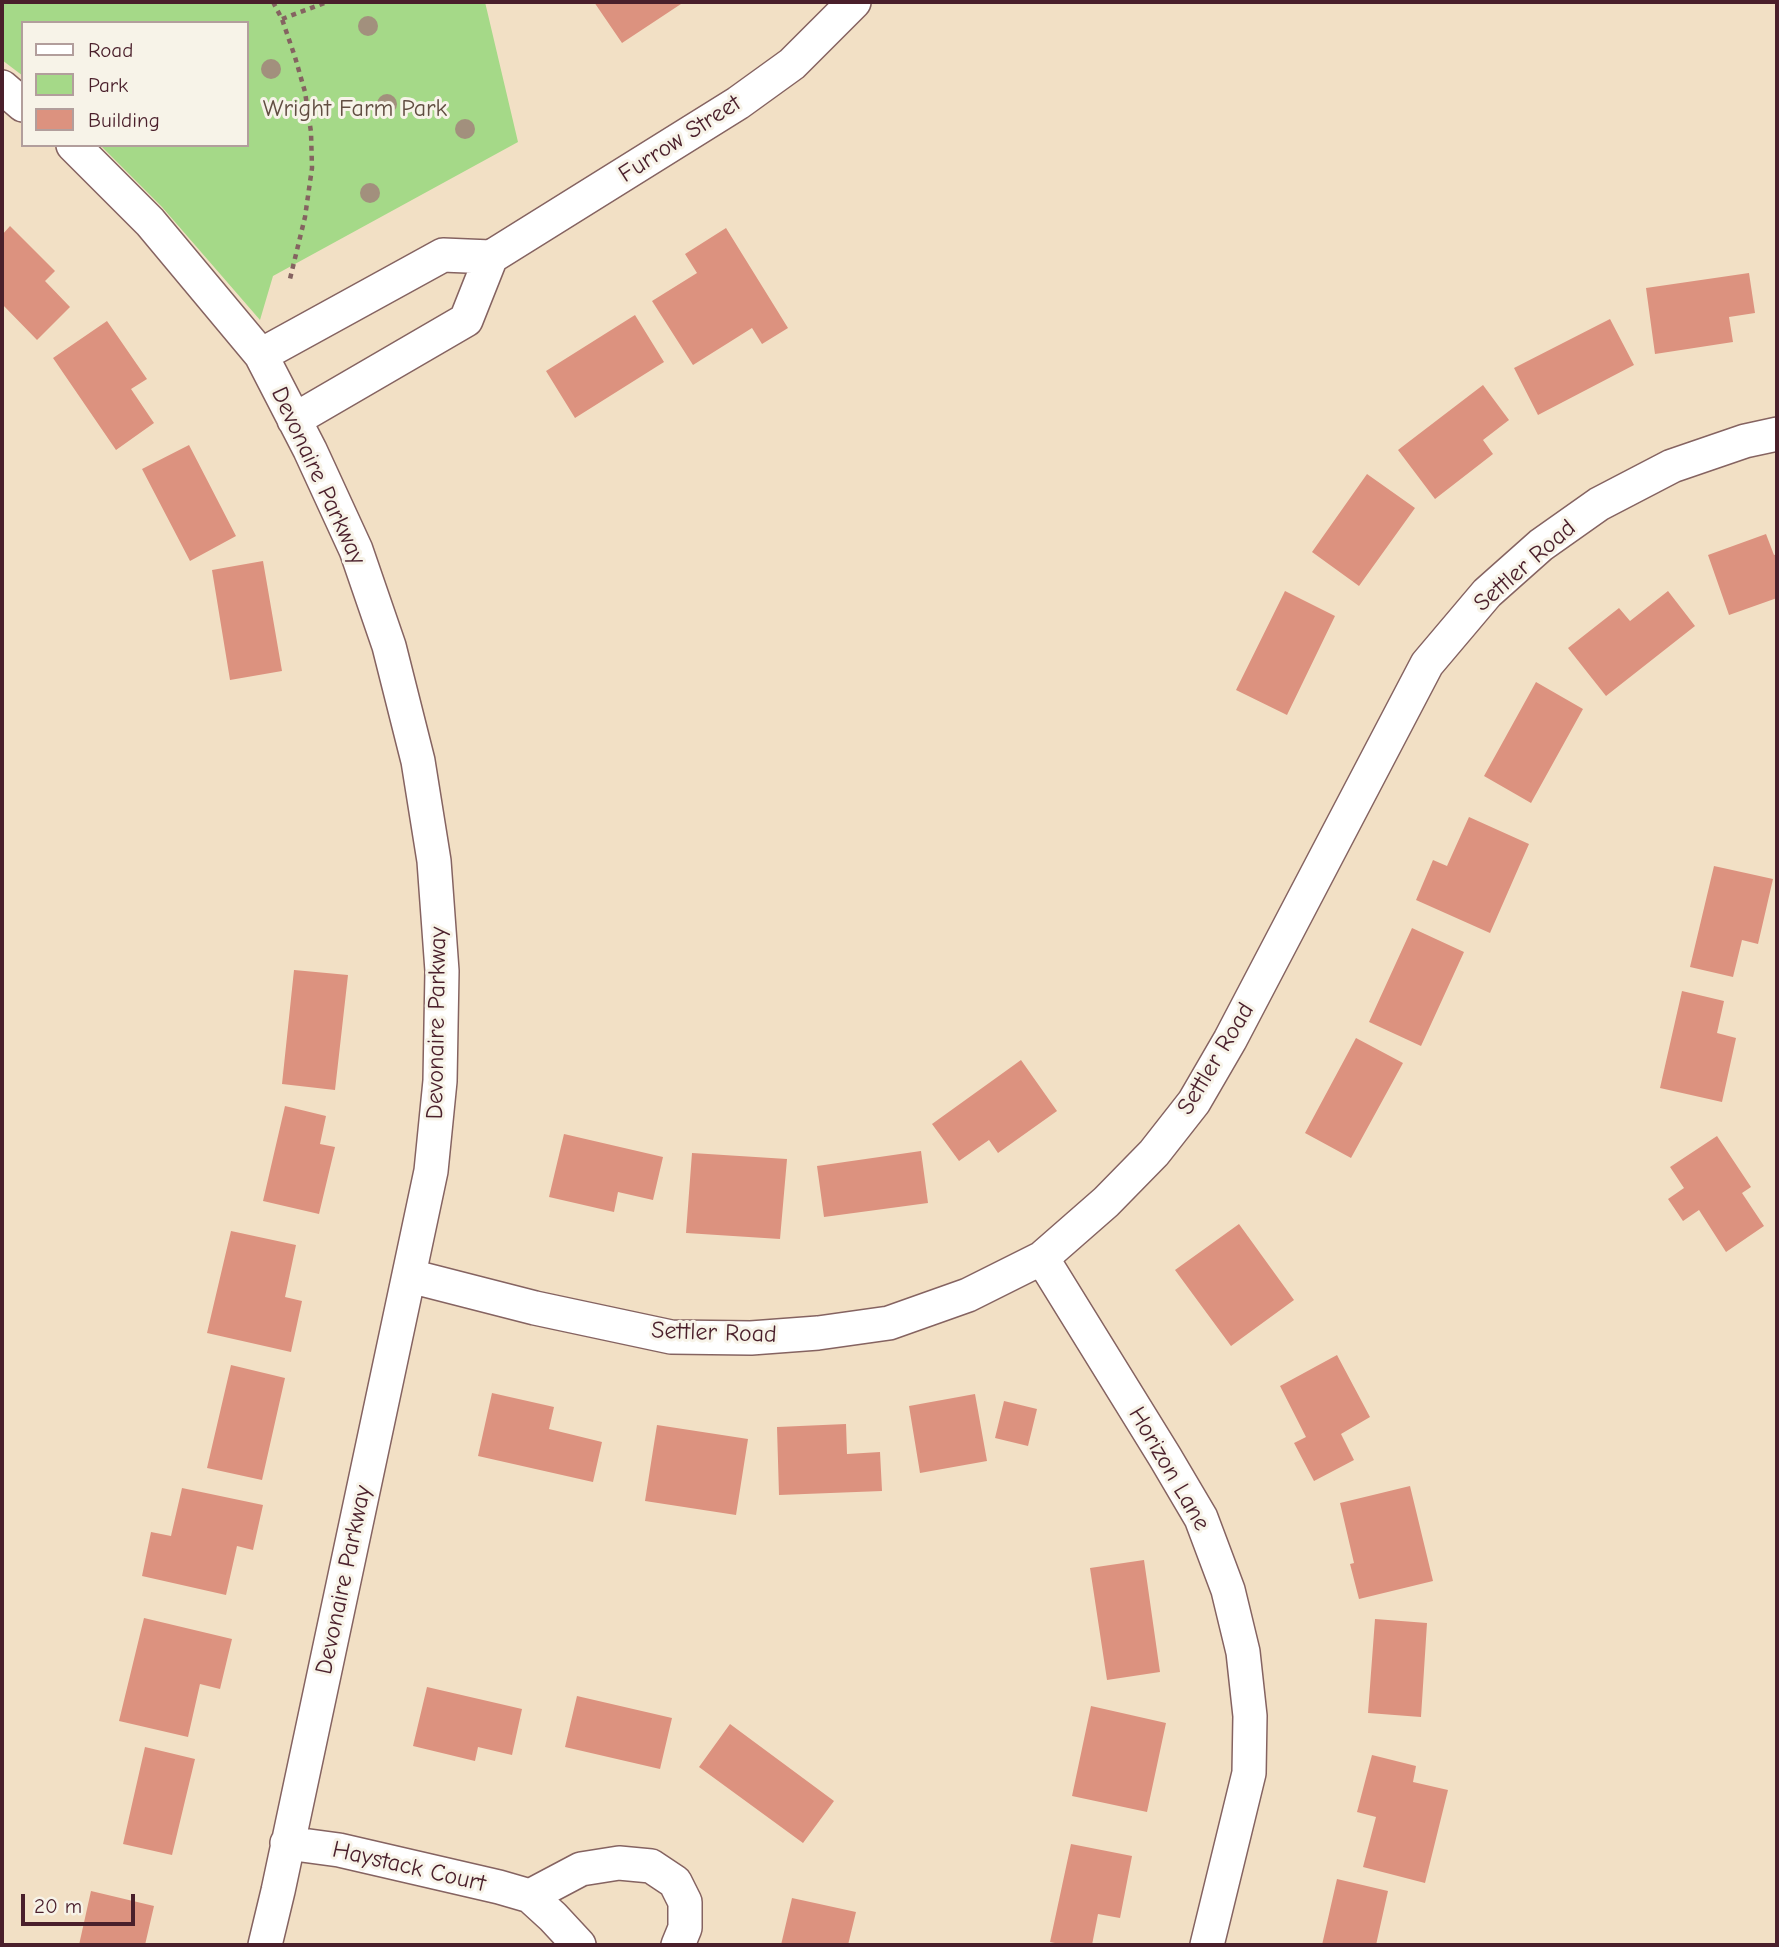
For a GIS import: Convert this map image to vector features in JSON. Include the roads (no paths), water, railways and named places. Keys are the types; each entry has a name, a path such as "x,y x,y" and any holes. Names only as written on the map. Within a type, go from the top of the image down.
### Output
{"street":[{"name":"Furrow Street","path":"491,257 738,103 792,64 854,2"},
{"path":"2,87 21,102"},
{"name":"Devonaire Parkway","path":"75,147 150,222 261,355 310,450 356,550 389,646 418,761 434,861 442,971 440,1081 431,1171 265,1945"},
{"path":"261,355 443,255 491,257 466,320 294,420"},
{"name":"Settler Road","path":"410,1276 558,1313 671,1337 751,1338 818,1333 890,1323 968,1295 1042,1258 1106,1202 1154,1153 1195,1102 1237,1028 1427,664 1487,593 1541,545 1599,504 1672,466 1745,441 1777,434"},
{"name":"Horizon Lane","path":"1042,1258 1201,1518 1228,1590 1243,1652 1250,1716 1250,1773 1207,1945"},
{"name":"Haystack Court","path":"287,1843 339,1850 530,1896 579,1945"},
{"path":"530,1896 581,1869 620,1863 651,1866 675,1882 685,1902 685,1928 678,1945"}],"park label":[{"name":"Wright Farm Park","path":"355,109"}]}
